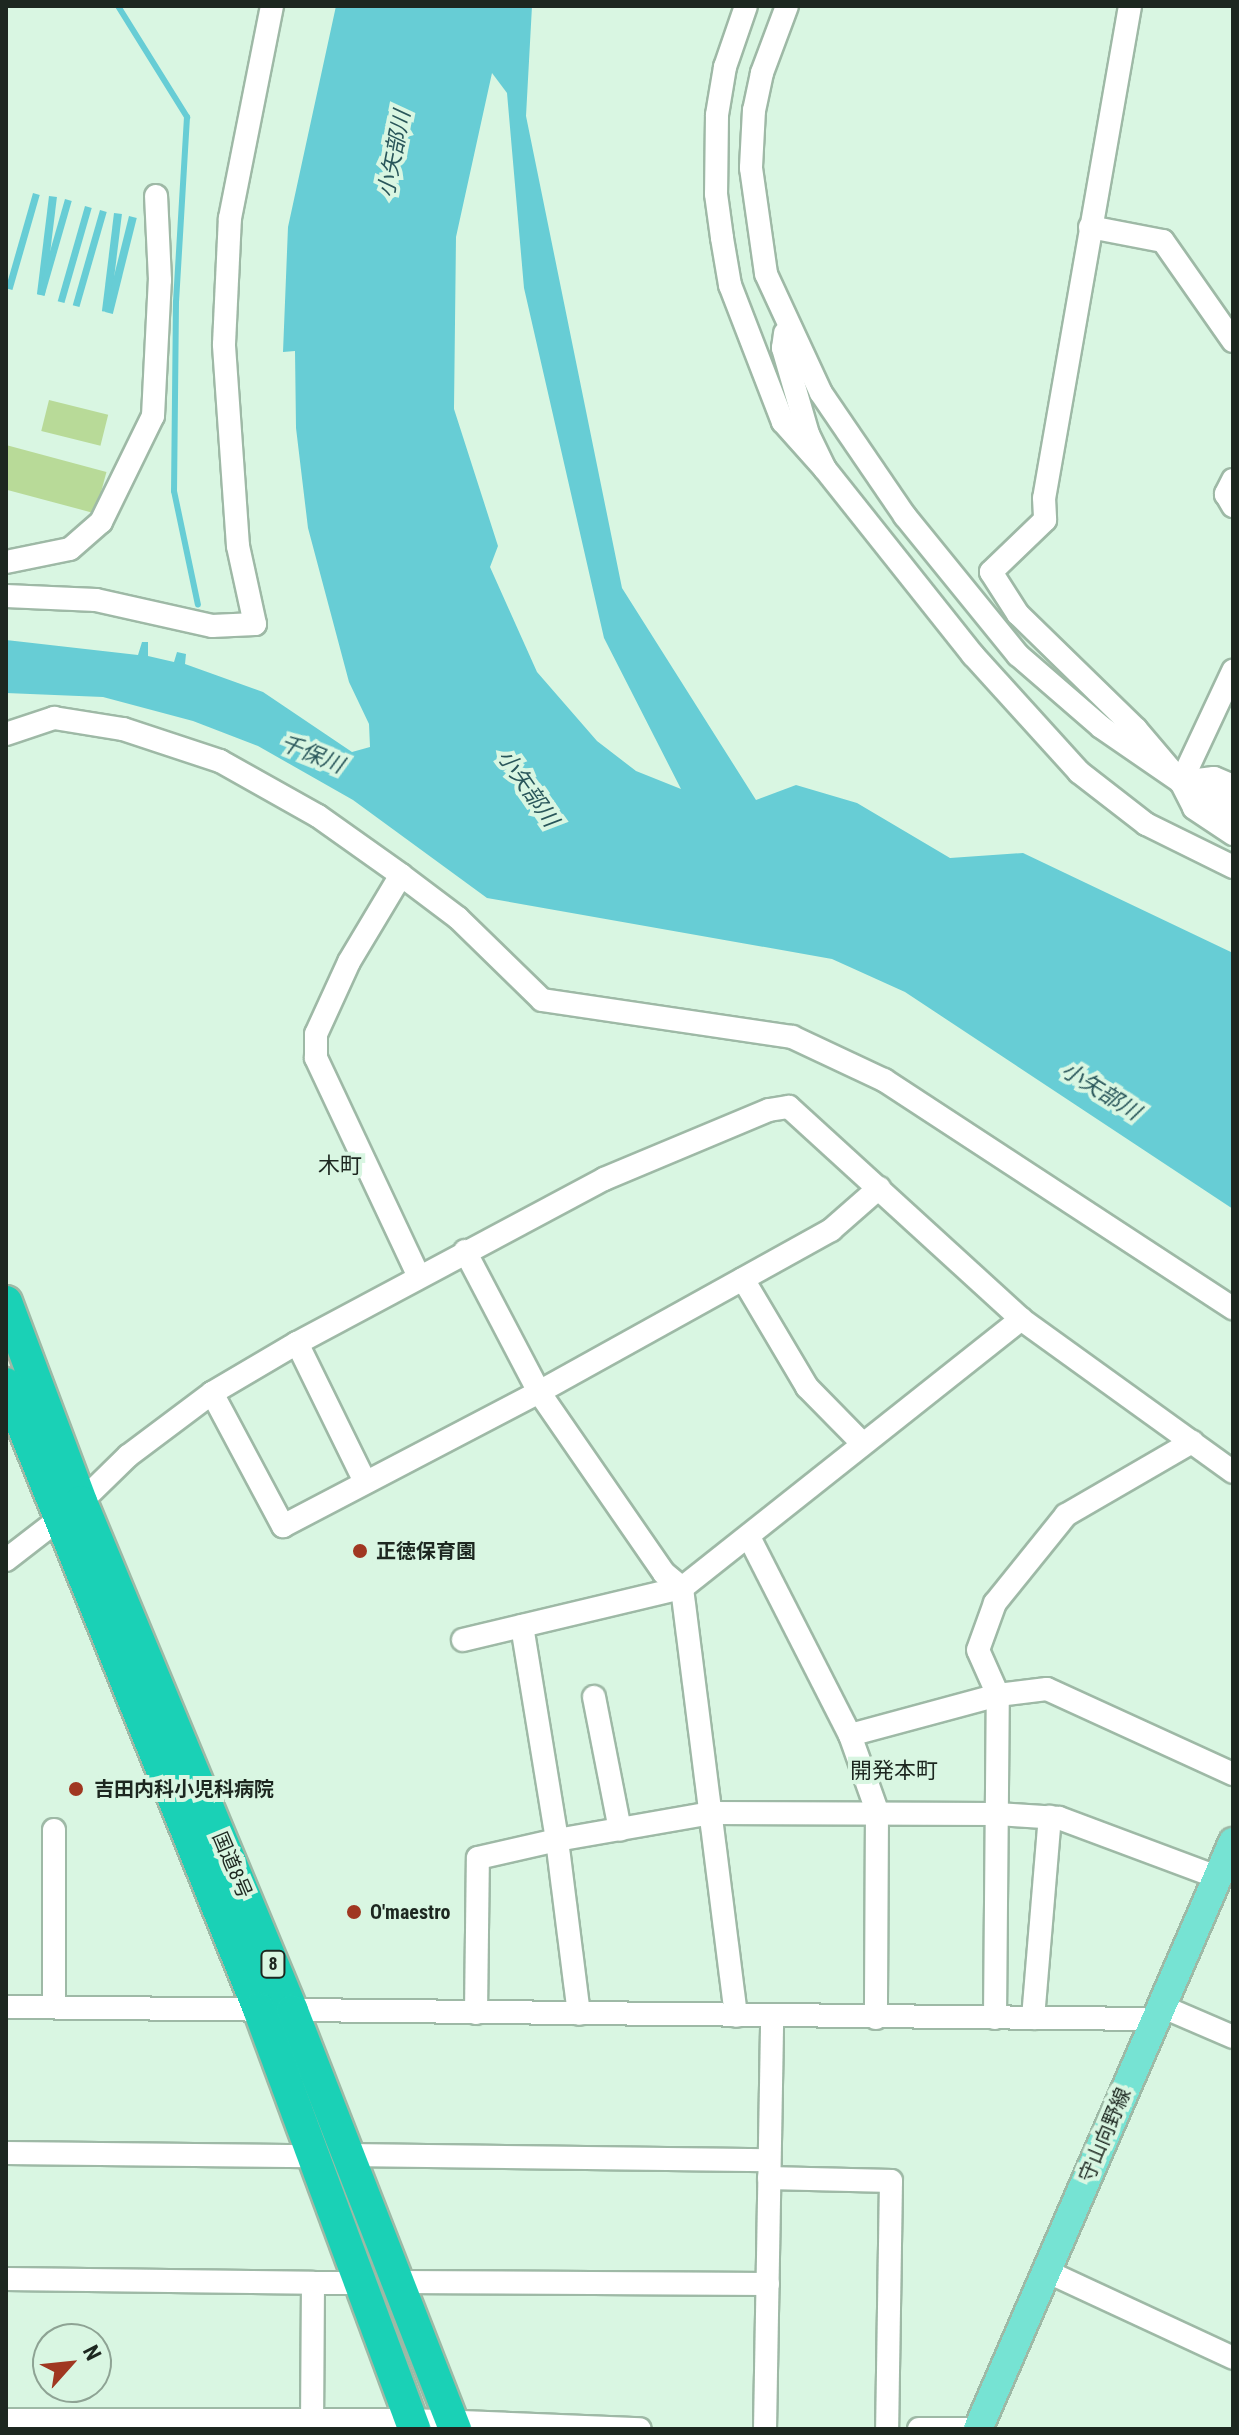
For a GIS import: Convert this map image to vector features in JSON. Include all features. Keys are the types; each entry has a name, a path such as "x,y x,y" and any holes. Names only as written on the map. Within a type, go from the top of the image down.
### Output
{"highway":[{"name":"国道8号","path":"6,1302 70,1512 413,2424"},
{"name":"国道8号","path":"6,1384 70,1512 292,2011 454,2427"}],"main road":[{"name":"守山向野線","path":"979,2429 1233,1842"}],"street":[{"path":"6,596 96,600 212,626 255,624 238,546 224,344 230,218 272,6"},
{"path":"746,6 725,67 717,115 716,194 730,285 783,422 825,469 973,655 1079,772 1146,824 1233,867"},
{"path":"787,6 759,85 751,168 766,274 788,330 821,393 905,516 1018,655 1101,727 1181,782 1233,810"},
{"path":"1130,6 1044,498 1045,520 991,572 1018,614 1117,709 1181,782 1194,808 1233,834"},
{"path":"6,562 70,549 101,522 153,416 160,280 156,196"},
{"path":"1090,227 1163,241 1233,341"},
{"path":"788,330 781,337 783,348 808,434 825,469"},
{"path":"1233,480 1226,494 1233,506"},
{"path":"1181,782 1233,671"},
{"path":"6,734 54,718 123,729 220,761 318,816 401,875 458,918 542,1000 792,1037 884,1080 1233,1308"},
{"path":"1181,782 1214,778 1233,786"},
{"path":"401,875 349,962 316,1034 316,1058 418,1275"},
{"path":"6,1560 70,1512 128,1456 212,1393 297,1343 418,1275 604,1179 779,1108 789,1107 1021,1319 1233,1472"},
{"path":"212,1393 283,1526 539,1392 831,1230 879,1188"},
{"path":"465,1251 539,1392 664,1573 682,1588 736,2016"},
{"path":"743,1279 807,1387 862,1443"},
{"path":"463,1640 682,1588 1021,1319"},
{"path":"297,1343 365,1482"},
{"path":"995,2018 998,1695 978,1650 995,1603 1066,1515 1192,1442"},
{"path":"749,1537 850,1735 877,1811 876,2018"},
{"path":"522,1626 557,1840 579,2014"},
{"path":"850,1735 998,1695 1047,1689 1233,1774"},
{"path":"594,1697 620,1829"},
{"path":"476,2013 478,1858 557,1840 711,1813 877,1811 997,1814 1050,1817 1217,1877"},
{"path":"1033,2018 1050,1817"},
{"path":"54,1830 54,2007"},
{"path":"6,2007 876,2018 1033,2018 1158,2012 1233,2037"},
{"path":"765,2429 772,2017"},
{"path":"6,2153 312,2156"},
{"path":"348,2155 769,2169 891,2181 887,2429"},
{"path":"1046,2271 1233,2358"},
{"path":"6,2279 360,2283"},
{"path":"397,2282 768,2284"},
{"path":"312,2425 313,2283"},
{"path":"6,2420 640,2429"},
{"path":"919,2429 979,2429"}],"water":[{"path":"336,6 532,6 526,116 622,588 756,800 796,785 857,803 950,858 1023,853 1233,953 1233,1209 905,992 832,959 487,898 353,800 258,746 193,721 103,697 6,693 6,640 138,655 142,642 148,642 148,656 174,662 177,652 186,654 185,664 263,692 352,752 370,747 369,724 349,682 308,528 296,428 295,351 283,352 288,227","holes":["492,73 507,93 524,288 604,638 681,789 636,771 597,741 537,672 490,567 498,546 454,409 456,237"]},
{"path":"33,193 40,195 12,290 6,287"},
{"path":"49,196 57,197 45,295 37,294"},
{"path":"65,199 72,201 44,296 38,294"},
{"path":"85,206 92,208 64,303 58,301"},
{"path":"100,210 107,212 79,307 73,305"},
{"path":"114,213 122,214 110,312 102,311"},
{"path":"129,216 137,218 113,314 105,312"}],"building":[{"path":"49,400 108,415 100,446 41,431"},
{"path":"6,445 106,472 95,513 6,490"}],"waterway":[{"path":"118,6 187,117 176,302 174,491 198,605"}],"place":[{"name":"正徳保育園","path":"360,1551"},
{"name":"吉田内科小児科病院","path":"76,1789"},
{"name":"O'maestro","path":"354,1912"}],"district":[{"name":"木町","path":"340,1166"},
{"name":"開発本町","path":"894,1771"}],"water label":[{"name":"小矢部川","path":"394,154"},
{"name":"千保川","path":"312,754"},
{"name":"小矢部川","path":"528,788"},
{"name":"小矢部川","path":"1101,1091"}]}
